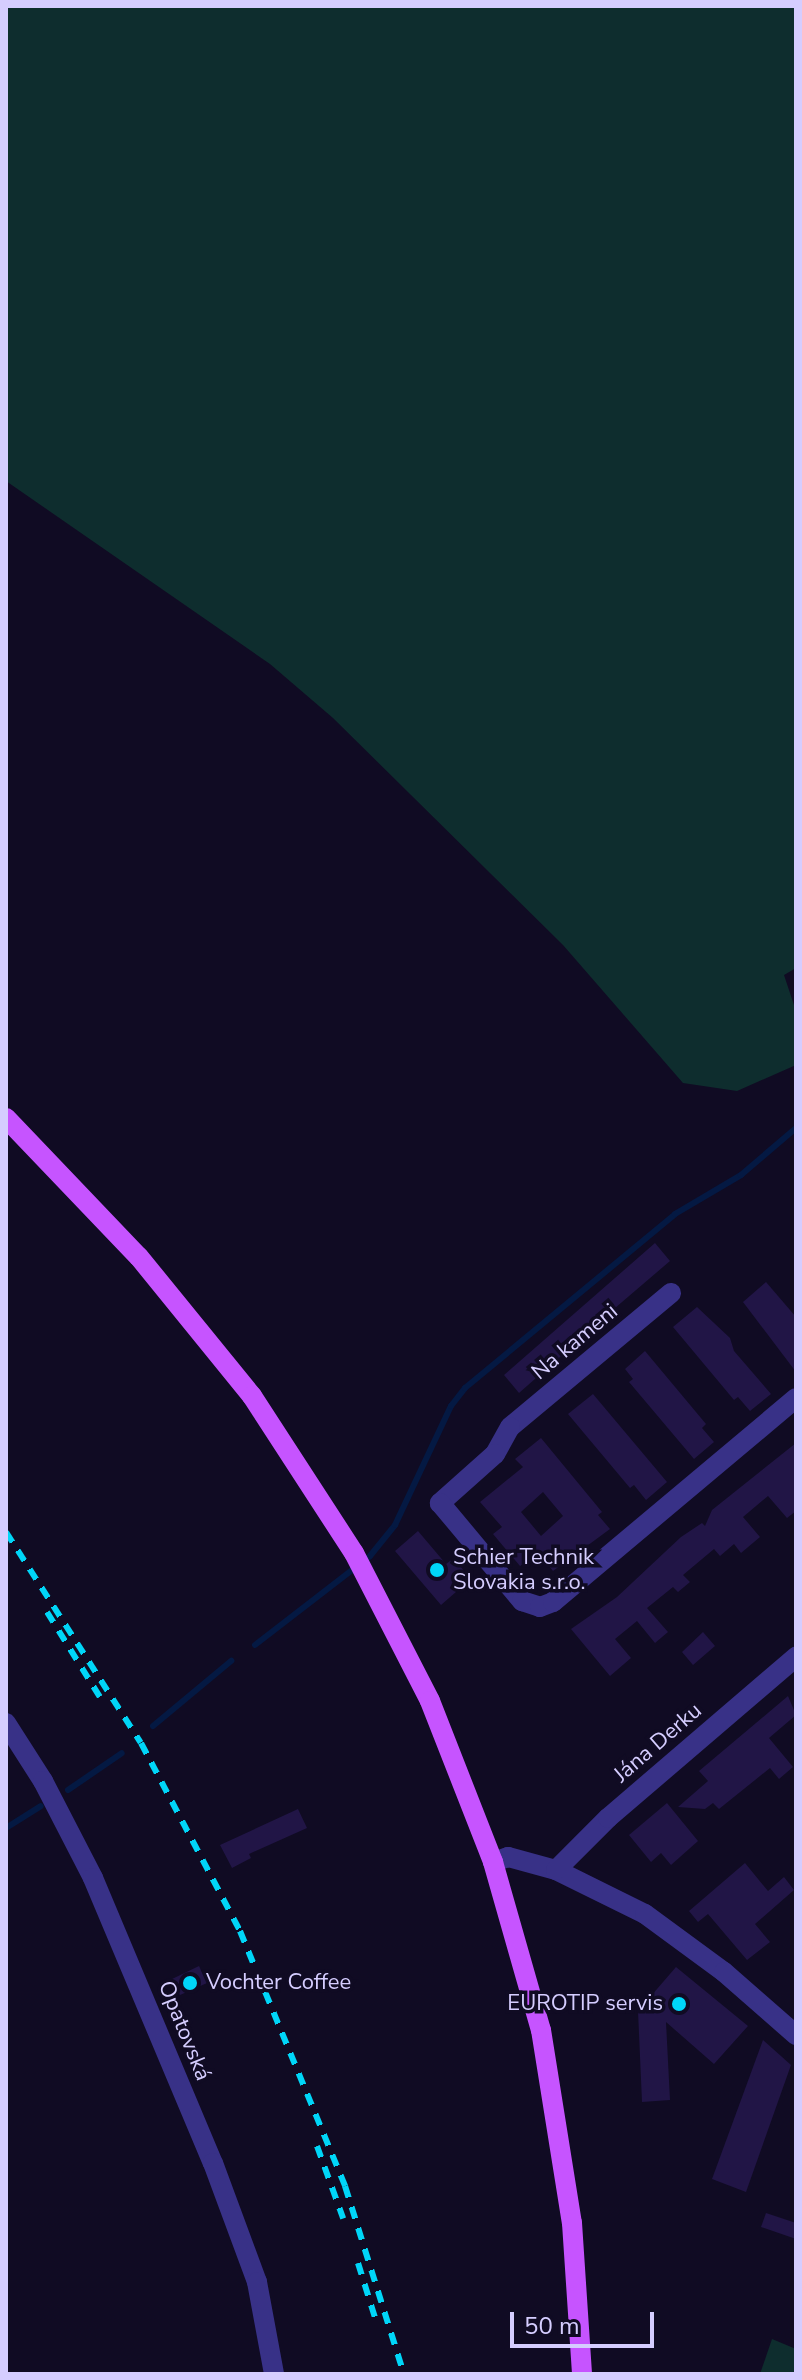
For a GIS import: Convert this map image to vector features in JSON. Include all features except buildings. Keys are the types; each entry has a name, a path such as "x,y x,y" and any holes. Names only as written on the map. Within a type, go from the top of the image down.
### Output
{"main road":[{"path":"6,1118 195,1321 302,1468 359,1562 430,1701 493,1862 530,1986 553,2089 573,2237 582,2374"}],"street":[{"name":"Na kameni","path":"671,1293 510,1427 495,1454 440,1503 522,1601 540,1607 553,1602 634,1525 739,1435 796,1398"},
{"name":"Jána Derku","path":"556,1870 608,1818 796,1657"},
{"name":"Opatovská","path":"6,1723 43,1781 93,1878 232,2211 257,2282 274,2374"},
{"path":"493,1862 508,1857 556,1870 645,1914 724,1972 796,2035"}],"green space":[{"path":"6,6 796,6 796,968 784,975 796,1011 796,1065 737,1091 683,1083 563,945 333,718 270,664 6,481"},
{"path":"772,2339 796,2349 796,2374 760,2374"}],"waterway":[{"path":"255,1645 370,1556 395,1525 451,1406 465,1388 675,1214 741,1175 796,1128"},
{"path":"153,1726 231,1661"},
{"path":"68,1790 122,1753"},
{"path":"6,1828 41,1806"}],"railway":[{"path":"6,1532 141,1743 240,1931 345,2186 404,2374"},
{"path":"47,1612 100,1697"},
{"path":"317,2146 343,2218"},
{"path":"358,2263 377,2324"}],"place":[{"name":"Schier Technik Slovakia s.r.o.","path":"437,1570"},
{"name":"Vochter Coffee","path":"190,1983"},
{"name":"EUROTIP servis","path":"679,2004"}]}
